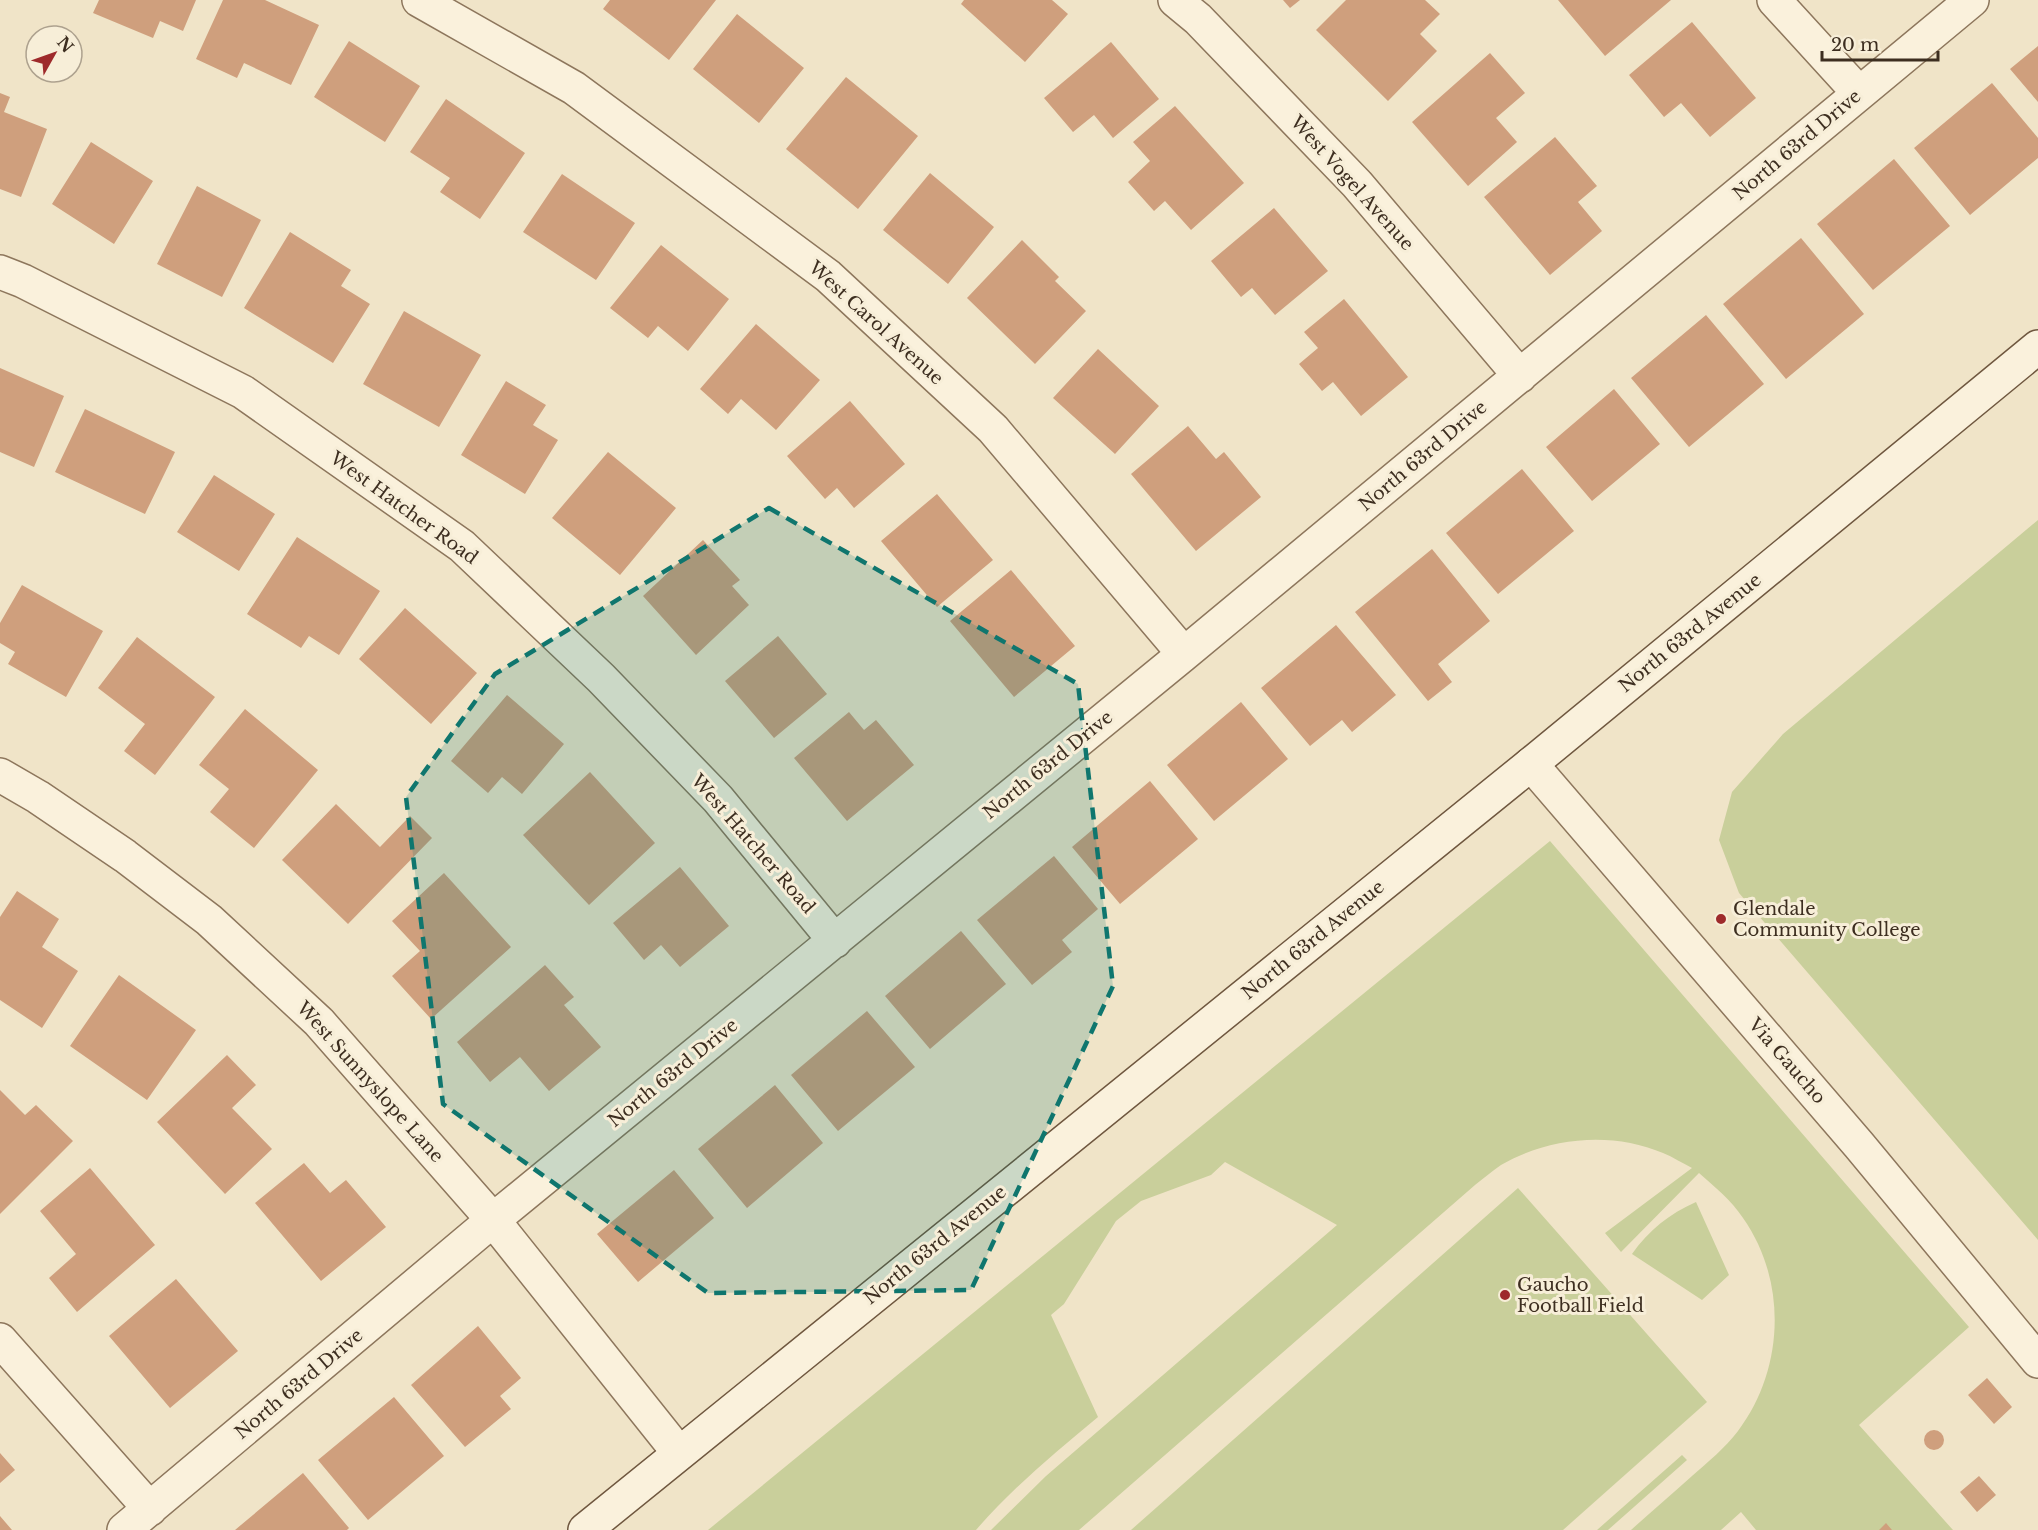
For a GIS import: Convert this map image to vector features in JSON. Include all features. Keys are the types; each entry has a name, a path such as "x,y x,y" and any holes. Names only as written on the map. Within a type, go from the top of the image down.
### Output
{"street":[{"name":"West Carol Avenue","path":"419,0 574,88 828,276 993,429 1184,654"},
{"name":"West Vogel Avenue","path":"1175,0 1198,19 1357,184 1520,376"},
{"path":"1774,0 1858,93"},
{"name":"North 63rd Drive","path":"124,1530 493,1220 1184,654 1972,0"},
{"name":"West Hatcher Road","path":"0,272 23,281 243,392 462,546 601,678 718,799 835,941"},
{"name":"North 63rd Avenue","path":"585,1530 1531,764 2038,347"},
{"name":"Via Gaucho","path":"1531,764 1859,1145 2038,1361"},
{"name":"West Sunnyslope Lane","path":"0,775 39,797 115,849 209,920 319,1022 493,1220 679,1452"},
{"path":"0,1340 150,1509"}],"highlighted area":[{"path":"769,508 1078,684 1113,986 971,1290 708,1293 443,1104 406,797 495,674"}],"green space":[{"path":"2038,520 2038,1240 1739,893 1719,840 1732,792 1783,734"},
{"path":"1550,841 1969,1327 1859,1425 1953,1530 1756,1530 1741,1512 1721,1530 1631,1530 1722,1449 1738,1431 1753,1407 1765,1381 1772,1354 1775,1326 1773,1297 1768,1270 1758,1243 1738,1211 1699,1173 1621,1252 1605,1233 1692,1168 1643,1146 1623,1142 1581,1140 1539,1148 1494,1170 1079,1530 991,1530 1046,1476 1337,1225 1225,1162 1211,1175 1141,1201 1116,1221 1064,1304 1051,1315 1098,1417 1019,1485 976,1530 708,1530"},
{"name":"Gaucho Football Field","path":"1518,1188 1707,1402 1563,1530 1131,1530"},
{"path":"1696,1202 1729,1275 1702,1300 1632,1254 1645,1237 1660,1224"},
{"path":"1682,1455 1687,1460 1608,1530 1597,1530"}],"building":[{"path":"99,0 196,0 183,31 160,21 153,38 93,13"},
{"path":"223,0 265,0 319,25 291,85 244,63 237,78 196,59"},
{"path":"610,0 716,0 669,60 603,9"},
{"path":"964,0 1052,0 1068,14 1025,62 961,4"},
{"path":"1283,0 1300,0 1290,8"},
{"path":"1346,0 1425,0 1440,14 1420,34 1437,51 1388,101 1316,30"},
{"path":"1558,0 1671,0 1605,56"},
{"path":"737,14 804,68 759,123 693,69"},
{"path":"1692,22 1756,98 1710,137 1681,103 1664,117 1629,75"},
{"path":"349,41 420,86 385,142 314,97"},
{"path":"1111,42 1159,99 1113,138 1094,115 1073,132 1044,98"},
{"path":"2038,46 2038,102 2010,69"},
{"path":"1490,53 1525,93 1496,118 1517,142 1468,186 1412,122"},
{"path":"846,77 918,136 858,209 786,149"},
{"path":"1992,83 2038,138 2038,158 1970,215 1914,148"},
{"path":"0,93 10,97 4,112 47,129 21,197 0,189"},
{"path":"446,99 525,153 480,219 440,192 450,178 410,152"},
{"path":"1175,106 1244,183 1191,230 1165,201 1154,211 1128,182 1150,161 1133,142"},
{"path":"1555,137 1597,186 1578,202 1602,231 1550,275 1484,197"},
{"path":"91,142 153,181 114,244 52,204"},
{"path":"1894,159 1950,226 1873,290 1817,224"},
{"path":"930,173 994,227 948,284 883,230"},
{"path":"562,174 635,223 596,280 523,232"},
{"path":"197,186 261,220 222,297 157,264"},
{"path":"1274,208 1328,271 1275,315 1252,288 1241,297 1211,261"},
{"path":"290,232 351,270 341,286 370,304 333,363 244,308"},
{"path":"1801,238 1864,314 1786,379 1723,304"},
{"path":"1022,240 1059,277 1055,281 1086,311 1035,364 967,298"},
{"path":"661,245 729,299 688,351 658,326 648,338 610,308"},
{"path":"1344,299 1408,377 1361,416 1333,382 1322,391 1299,364 1318,348 1304,332"},
{"path":"404,311 481,355 439,427 363,384"},
{"path":"1706,315 1764,384 1689,447 1631,378"},
{"path":"756,324 820,380 776,430 741,399 728,414 700,389"},
{"path":"1098,349 1159,406 1115,454 1053,398"},
{"path":"0,368 64,396 34,467 0,452"},
{"path":"506,381 546,405 533,425 558,440 525,494 461,455"},
{"path":"1614,389 1660,444 1592,501 1546,447"},
{"path":"850,401 905,464 854,508 837,488 825,499 787,456"},
{"path":"85,409 175,452 145,514 55,472"},
{"path":"1188,426 1216,459 1224,452 1261,497 1196,551 1131,474"},
{"path":"608,452 676,508 620,575 552,518"},
{"path":"1522,469 1574,531 1498,594 1446,533"},
{"path":"214,475 275,514 239,571 177,532"},
{"path":"937,494 993,560 937,607 881,541"},
{"path":"297,537 380,591 339,655 309,636 301,648 247,614"},
{"path":"703,540 740,580 732,586 749,605 696,655 643,596"},
{"path":"1432,549 1490,621 1438,664 1452,682 1428,701 1355,612"},
{"path":"1011,570 1075,646 1014,697 950,621"},
{"path":"22,585 103,631 66,697 8,664 15,652 0,643 0,623"},
{"path":"405,608 477,673 431,724 359,659"},
{"path":"1336,625 1396,695 1352,732 1342,720 1310,746 1261,688"},
{"path":"778,636 827,694 774,738 725,681"},
{"path":"137,637 215,697 155,775 124,751 145,724 98,688"},
{"path":"507,695 564,744 522,794 502,777 488,793 451,761"},
{"path":"1241,702 1288,759 1214,821 1167,765"},
{"path":"245,709 318,770 254,848 210,812 229,789 199,765"},
{"path":"849,712 864,730 876,720 914,765 847,821 794,758"},
{"path":"590,772 655,843 589,905 523,835"},
{"path":"1150,781 1198,839 1120,904 1072,847"},
{"path":"336,804 380,847 410,816 432,838 348,924 282,860"},
{"path":"1054,856 1098,909 1062,940 1072,952 1032,985 977,920"},
{"path":"680,867 729,926 680,967 661,945 644,960 613,923"},
{"path":"444,873 511,947 431,1019 392,976 420,951 392,921"},
{"path":"17,891 59,919 42,947 78,971 42,1028 0,1000 0,917"},
{"path":"961,931 1006,984 930,1049 885,996"},
{"path":"545,965 574,997 564,1005 601,1047 549,1091 520,1057 490,1082 457,1042"},
{"path":"119,975 196,1030 147,1100 70,1046"},
{"path":"867,1011 915,1067 838,1131 791,1075"},
{"path":"227,1055 256,1085 232,1108 272,1149 225,1194 157,1122"},
{"path":"775,1085 823,1143 747,1208 698,1149"},
{"path":"0,1090 25,1115 36,1105 73,1141 0,1214"},
{"path":"304,1163 330,1193 346,1180 386,1227 321,1281 255,1203"},
{"path":"90,1168 155,1245 77,1312 49,1278 76,1254 40,1211"},
{"path":"674,1170 714,1218 638,1282 597,1234"},
{"path":"176,1279 238,1351 170,1408 109,1336"},
{"path":"478,1326 521,1378 500,1396 511,1409 465,1447 411,1385"},
{"path":"1987,1378 2012,1407 1994,1424 1968,1395"},
{"path":"394,1397 444,1456 368,1520 318,1460"},
{"path":"1934,1430 1941,1433 1944,1440 1941,1447 1934,1450 1927,1447 1924,1440 1927,1433"},
{"path":"0,1453 15,1470 0,1483"},
{"path":"303,1473 349,1528 347,1530 235,1530"},
{"path":"1979,1476 1996,1495 1977,1512 1960,1492"},
{"path":"0,1516 12,1530 0,1530"},
{"path":"1886,1523 1892,1530 1879,1530"}],"place":[{"name":"Glendale Community College","path":"1721,919"},
{"name":"Gaucho Football Field","path":"1505,1295"}]}
